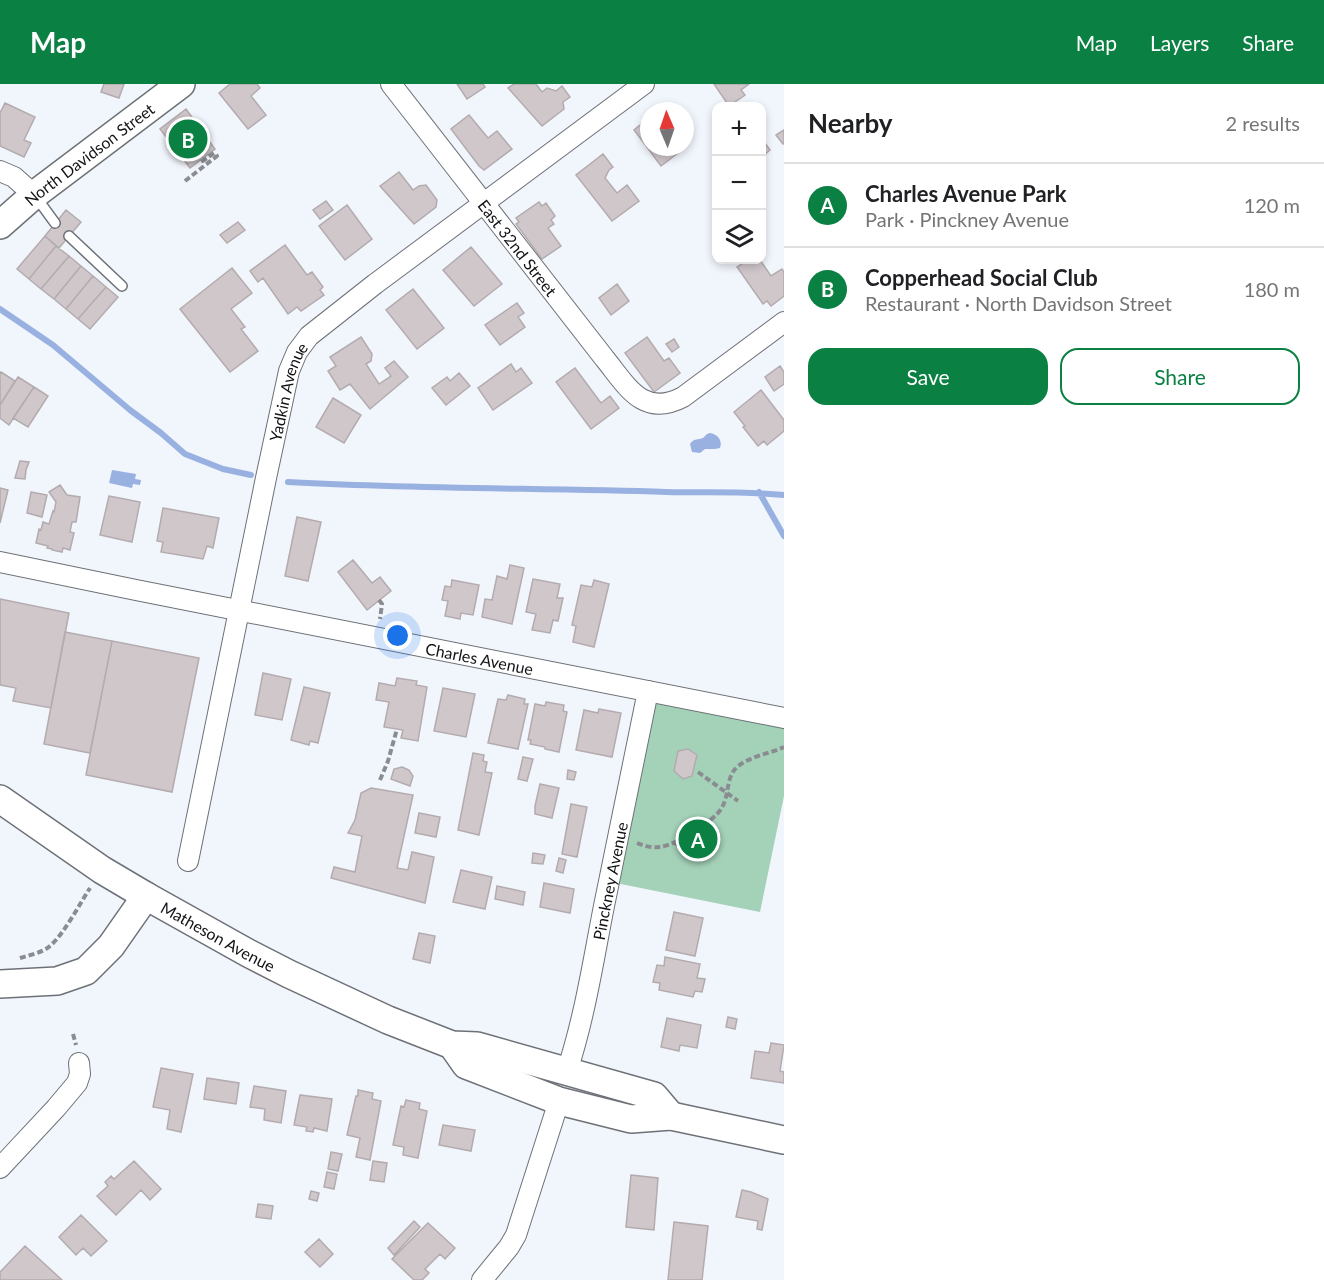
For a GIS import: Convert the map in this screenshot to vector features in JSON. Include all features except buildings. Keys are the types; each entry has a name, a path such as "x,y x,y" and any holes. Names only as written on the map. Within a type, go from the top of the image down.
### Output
{"street":[{"name":"North Davidson Street","path":"0,225 34,195 181,84"},
{"name":"East 32nd Street","path":"391,84 633,393 644,401 658,405 673,402 682,397 784,322"},
{"name":"Yadkin Avenue","path":"188,861 289,371 297,352 309,336 358,297 644,84"},
{"path":"0,171 14,177 34,195"},
{"name":"Charles Avenue","path":"0,562 784,718"},
{"name":"Pinckney Avenue","path":"567,1071 589,990 648,691"},
{"name":"Matheson Avenue","path":"0,799 102,870 289,974 388,1020 452,1045 477,1046 654,1096 671,1116"},
{"path":"0,984 57,981 86,971 111,946 146,896"},
{"name":"Matheson Avenue","path":"452,1045 466,1065 559,1101 631,1119 671,1116 784,1140"},
{"path":"0,1168 77,1083 80,1074 79,1063"},
{"path":"482,1280 516,1235 559,1101"}],"lane":[{"path":"34,195 55,223"},
{"path":"69,236 122,286"}],"path":[{"path":"184,181 217,156 214,153 203,161 202,159"},
{"path":"379,621 382,604 380,600"},
{"path":"380,780 397,729"},
{"path":"634,842 647,847 660,847 675,843 721,810 731,774 737,767 744,762 784,747"},
{"path":"698,772 738,801"},
{"path":"675,843 702,860"},
{"path":"17,958 50,947 102,870"}],"green space":[{"path":"650,694 784,721 784,796 760,912 611,882"}],"water":[{"path":"710,433 719,438 720,448 705,449 700,453 692,452 690,444"},
{"path":"112,470 136,474 135,479 141,480 140,485 133,484 132,488 109,483"}],"waterway":[{"path":"0,309 53,345 185,454 223,469 251,475"},
{"path":"288,482 784,495"},
{"path":"759,492 784,536"}],"place":[{"name":"Copperhead Social Club","path":"188,139"},
{"name":"Charles Avenue Park","path":"698,839"}]}
